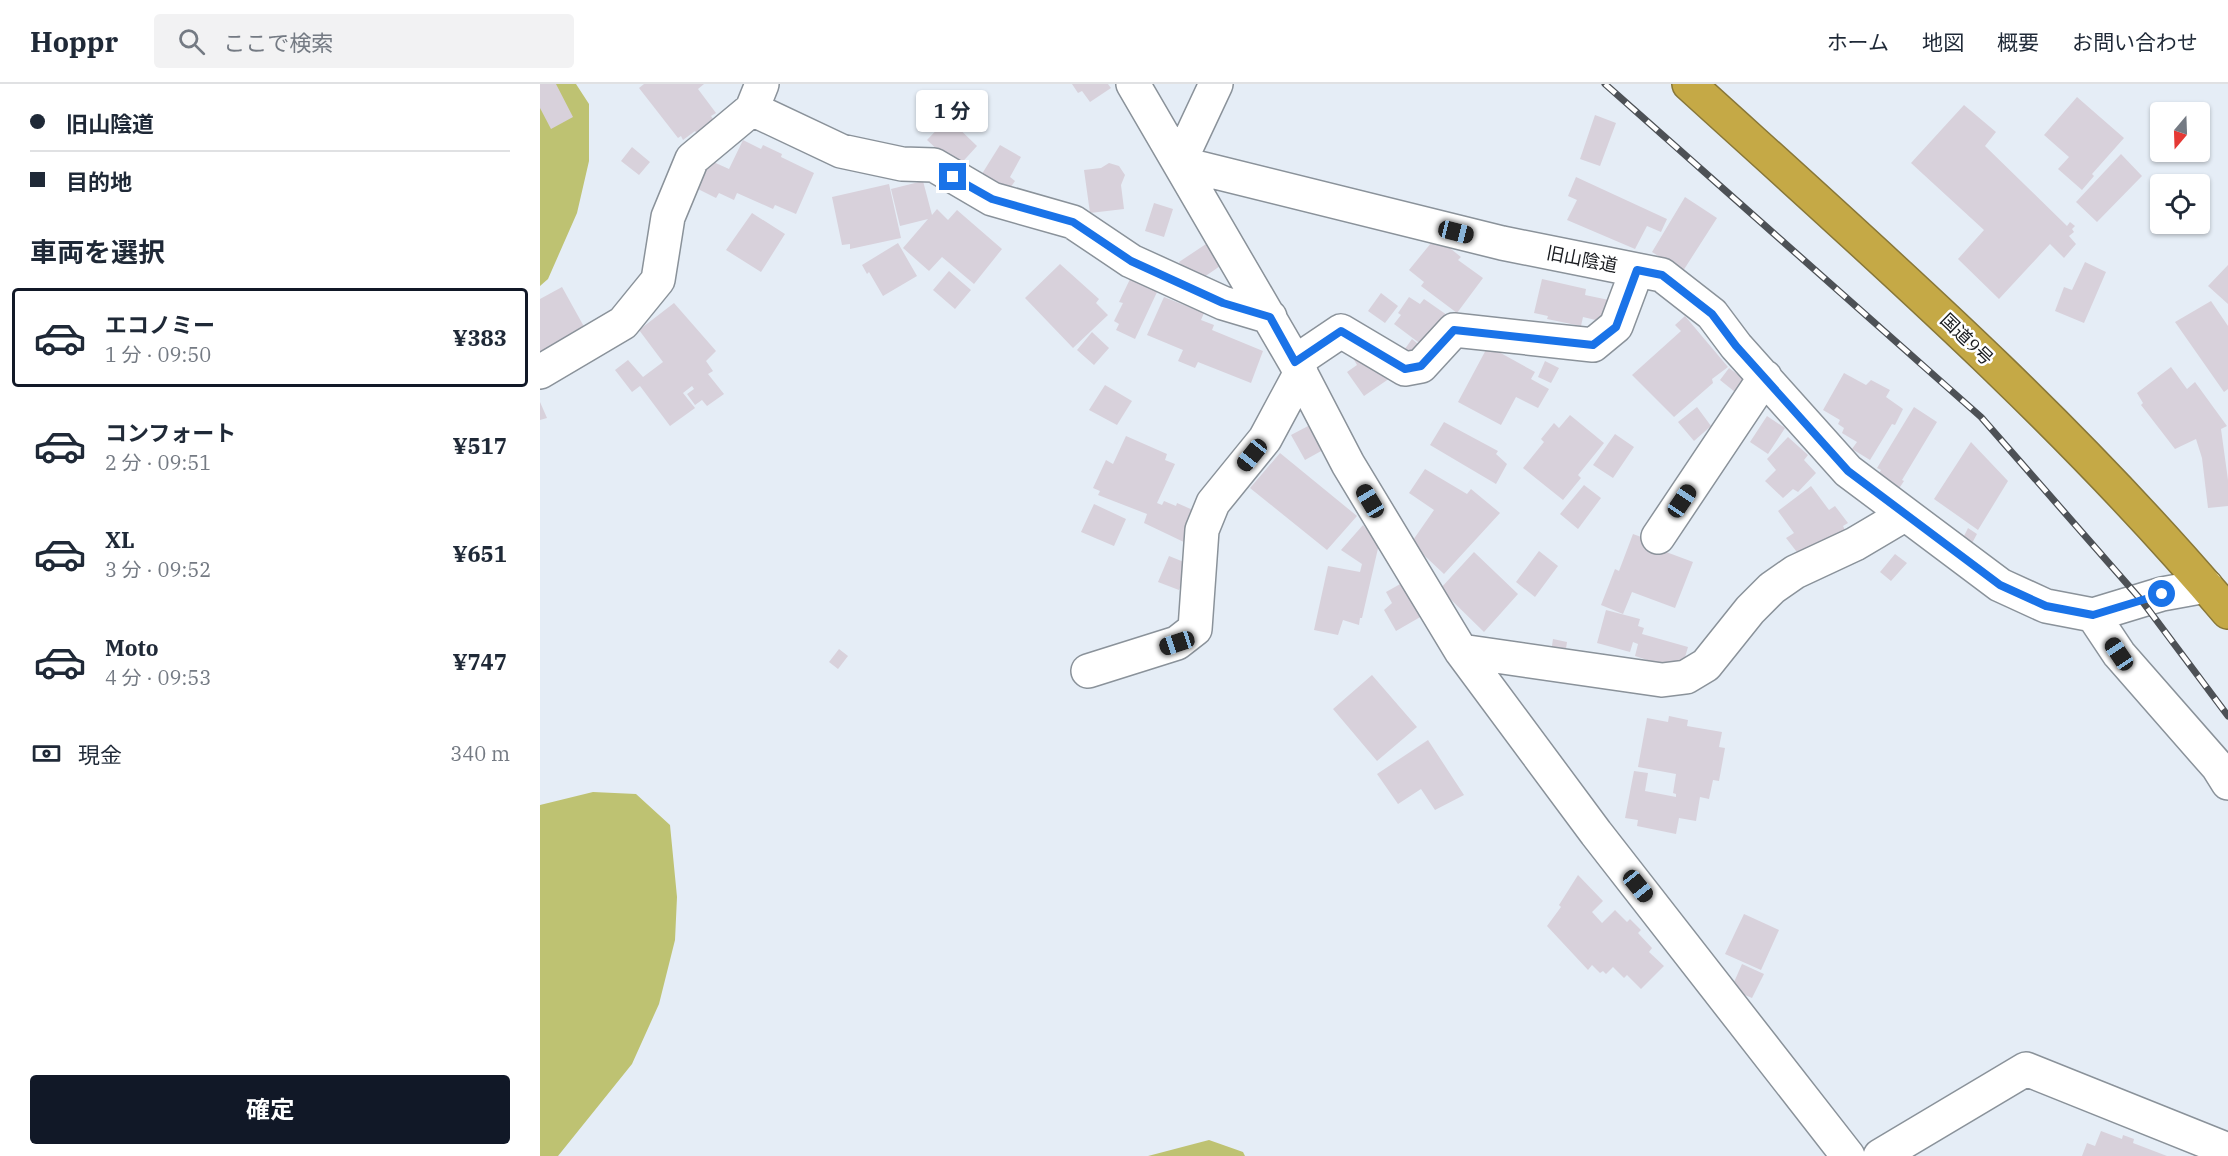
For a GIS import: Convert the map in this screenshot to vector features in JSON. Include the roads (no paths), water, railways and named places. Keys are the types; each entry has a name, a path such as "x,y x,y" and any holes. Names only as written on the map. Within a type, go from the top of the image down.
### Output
{"highway":[{"name":"国道9号","path":"1689,84 1980,351 2093,463 2228,612"}],"street":[{"path":"1133,84 1270,317 1348,464 1461,651 1596,833 1848,1156"},
{"path":"1179,163 1216,84"},
{"path":"540,372 623,323 658,280 668,216 692,159 757,96 841,151 902,164 934,165 992,199 1073,222 1131,261 1223,303 1270,317"},
{"name":"旧山陰道","path":"1179,163 1502,243 1662,275 1712,314 1736,346 1848,471 2000,585 2046,606 2093,615 2162,594 2206,586"},
{"path":"1088,671 1177,643 1195,630 1202,530 1213,503 1265,440 1298,367 1341,331 1405,369 1421,366 1454,330 1593,345 1616,327 1637,270"},
{"path":"1658,537 1765,377"},
{"path":"1461,651 1662,680 1686,677 1706,665 1750,610 1772,588 1795,572 1855,544 1904,515"},
{"path":"2093,615 2119,654 2218,767 2228,783"},
{"path":"1881,1156 2026,1069 2228,1150"}],"railway":[{"path":"1605,84 1981,417 2142,601 2228,716"}]}
